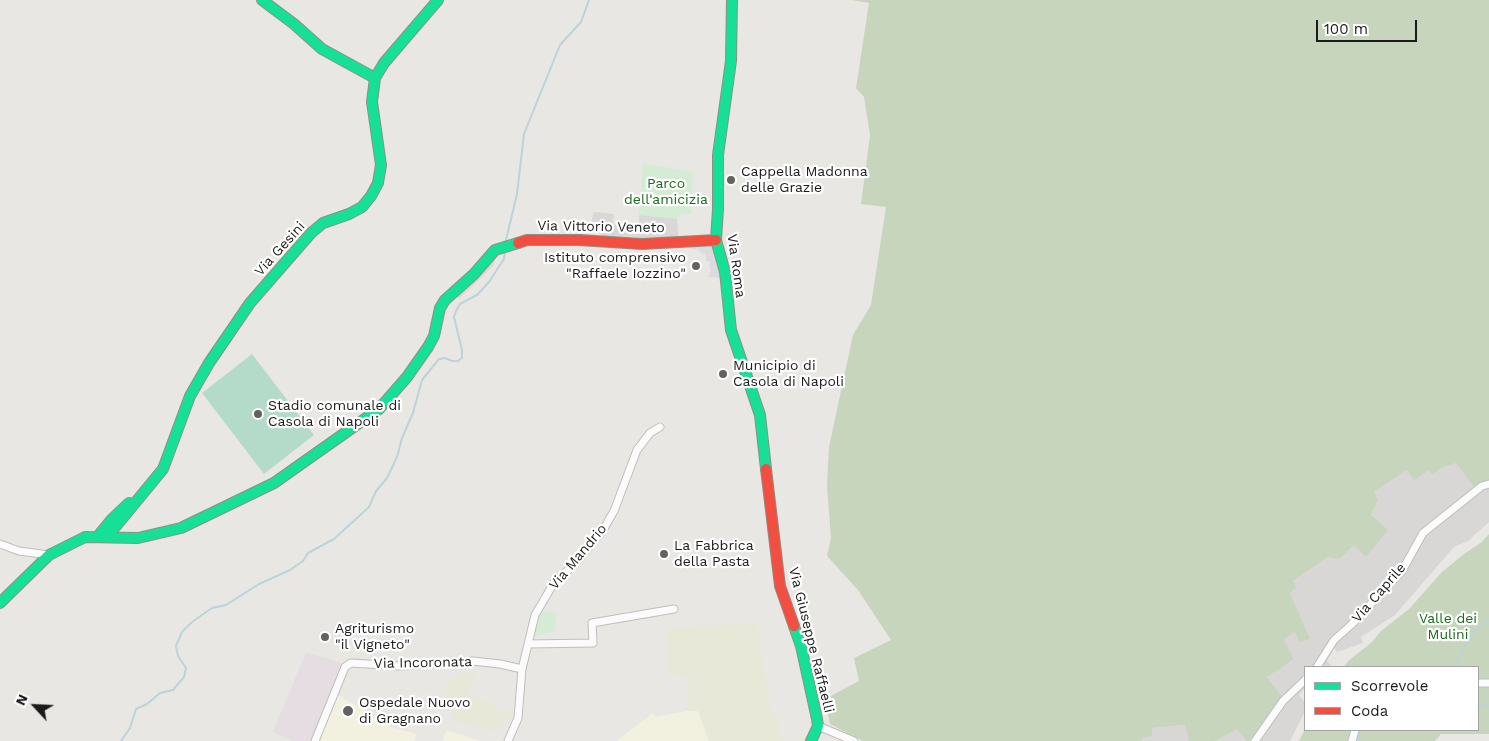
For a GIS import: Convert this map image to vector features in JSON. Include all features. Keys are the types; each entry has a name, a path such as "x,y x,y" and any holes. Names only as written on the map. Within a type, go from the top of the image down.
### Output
{"street":[{"path":"262,0 322,48 375,78 384,63 438,0"},
{"name":"Via Roma","path":"732,0 731,61 718,154 716,240 725,272 731,330 760,415 773,532"},
{"name":"Via Gesini","path":"168,457 190,396 209,363 250,303 311,233 323,223 349,214 362,207 371,196 378,182 381,165 372,92 375,78"},
{"name":"Via Vittorio Veneto","path":"0,603 50,555 85,537 138,538 181,528 274,483 379,408 407,377 428,347 434,336 440,308 445,300 474,274 495,250 527,240 579,240 642,244 716,240"},
{"name":"Via Mandrio","path":"508,741 518,718 522,669 535,615 555,581 584,554 603,530 614,511 637,450 650,433 660,427"},
{"path":"85,537 112,519 168,457"},
{"path":"101,537 116,526 163,469 168,457"},
{"name":"Via Caprile","path":"1318,666 1334,640 1352,625 1402,571 1423,532 1482,486 1489,484"},
{"path":"101,537 112,519"},
{"name":"Via Giuseppe Raffaelli","path":"773,532 780,586 801,646 818,726"},
{"path":"0,544 19,551 50,555"},
{"path":"528,644 592,643 592,623 674,608"},
{"name":"Via Incoronata","path":"315,741 342,672 345,667 351,664 400,666 473,661 522,669"},
{"path":"1255,741 1283,701 1304,681"},
{"path":"811,741 818,726 854,741"}],"shaded area":[{"path":"594,212 614,214 613,225 639,226 639,215 677,219 679,242 639,244 637,237 601,236 601,230 589,229"},
{"path":"716,241 724,278 708,277 711,270 709,268 710,261 707,261 705,253 702,254 697,248 696,250 689,248 690,244"},
{"path":"497,253 493,266 459,299 456,294"},
{"path":"1456,463 1460,467 1489,481 1489,522 1468,541 1454,547 1395,615 1361,637 1363,643 1337,652 1334,648 1327,660 1331,666 1304,666 1304,688 1299,695 1304,702 1304,713 1290,741 1250,741 1282,696 1267,677 1278,670 1284,639 1295,632 1310,638 1290,593 1293,581 1328,557 1350,550 1354,546 1366,557 1371,515 1378,500 1373,492 1407,470 1429,469 1432,475 1442,468"},
{"path":"757,623 772,716 780,718 779,740 808,738 807,741 709,741 698,711 687,711 688,676 668,676 666,628"},
{"path":"306,652 342,663 311,741 292,741 273,732"},
{"path":"479,672 469,689 471,690 465,701 470,703 472,697 493,704 492,709 498,711 501,708 513,711 514,713 504,720 499,732 451,720 454,706 445,704 447,680 452,680 453,675"},
{"name":"Ospedale Nuovo di Gragnano","path":"337,694 393,728 417,734 414,741 319,741"},
{"path":"687,711 698,711 709,741 617,741 653,713 655,717"},
{"path":"1186,725 1189,741 1142,741 1142,738 1152,728"},
{"path":"1237,728 1246,741 1215,741"},
{"name":"Ospedale Nuovo di Gragnano","path":"447,730 480,741 442,741"}],"green space":[{"path":"852,0 1489,0 1489,481 1474,487 1456,463 1442,468 1432,475 1429,470 1414,480 1407,470 1374,492 1378,500 1371,515 1388,530 1366,557 1354,546 1339,559 1328,557 1293,581 1296,587 1290,593 1310,638 1300,643 1295,632 1284,639 1293,659 1267,677 1282,696 1250,741 1246,741 1237,729 1215,741 1189,741 1185,725 1152,728 1152,736 1142,738 1142,741 863,741 830,724 825,699 859,681 854,658 891,640 858,590 827,556 831,538 827,486 829,447 853,335 871,305 886,207 861,204 870,135 864,97 856,88 869,3"},
{"name":"Parco dell'amicizia","path":"643,163 693,172 691,214 679,214 677,219 639,215"},
{"name":"Stadio comunale di Casola di Napoli","path":"252,354 314,435 264,474 202,393"},
{"name":"Valle dei Mulini","path":"1489,534 1489,734 1441,734 1435,741 1299,741 1304,731 1479,731 1479,666 1345,666 1348,661 1371,643 1381,631 1409,609 1442,572 1482,542"},
{"path":"541,611 557,613 554,632 533,636"}],"waterway":[{"path":"505,244 517,194 524,134 560,45 581,22 589,0"},
{"path":"121,741 130,728 136,709 147,704 160,693 173,690 184,677 186,668 178,656 176,646 182,632 192,622 212,608 226,605 259,584 290,570 303,561 308,553 334,539 369,507 376,491 387,478 397,457 402,438 413,413 422,380 439,359 445,358 458,361 462,358 462,350 454,317 456,311 460,304 477,295 489,282 504,259 505,251"},
{"path":"1454,666 1475,630 1489,620"},
{"path":"1479,705 1489,706"},
{"path":"1359,731 1359,741"}],"traffic: fast":[{"path":"262,0 294,24 322,49 375,78"},
{"path":"104,537 116,526 163,469 190,396 209,363 250,303 311,233 323,223 349,214 362,207 371,196 378,183 381,165 372,102 375,78 384,63 438,0"},
{"path":"732,0 731,61 718,155 716,240 725,272 731,330 760,415 766,469"},
{"path":"0,603 49,555 85,537 138,538 181,528 274,483 379,409 407,377 428,347 434,336 440,308 445,300 474,274 495,250 518,243"},
{"path":"98,536 129,503"},
{"path":"794,626 801,646 817,719 818,726 811,741"}],"traffic: jam":[{"path":"518,243 527,240 579,240 642,244 716,240"},
{"path":"766,469 780,586 794,626"}],"place":[{"name":"Cappella Madonna delle Grazie","path":"731,180"},
{"name":"Istituto comprensivo \"Raffaele Iozzino\"","path":"696,266"},
{"name":"Municipio di Casola di Napoli","path":"723,374"},
{"name":"Stadio comunale di Casola di Napoli","path":"258,414"},
{"name":"La Fabbrica della Pasta","path":"664,554"},
{"name":"Agriturismo \"il Vigneto\"","path":"325,637"},
{"name":"Ospedale Nuovo di Gragnano","path":"348,711"}]}
